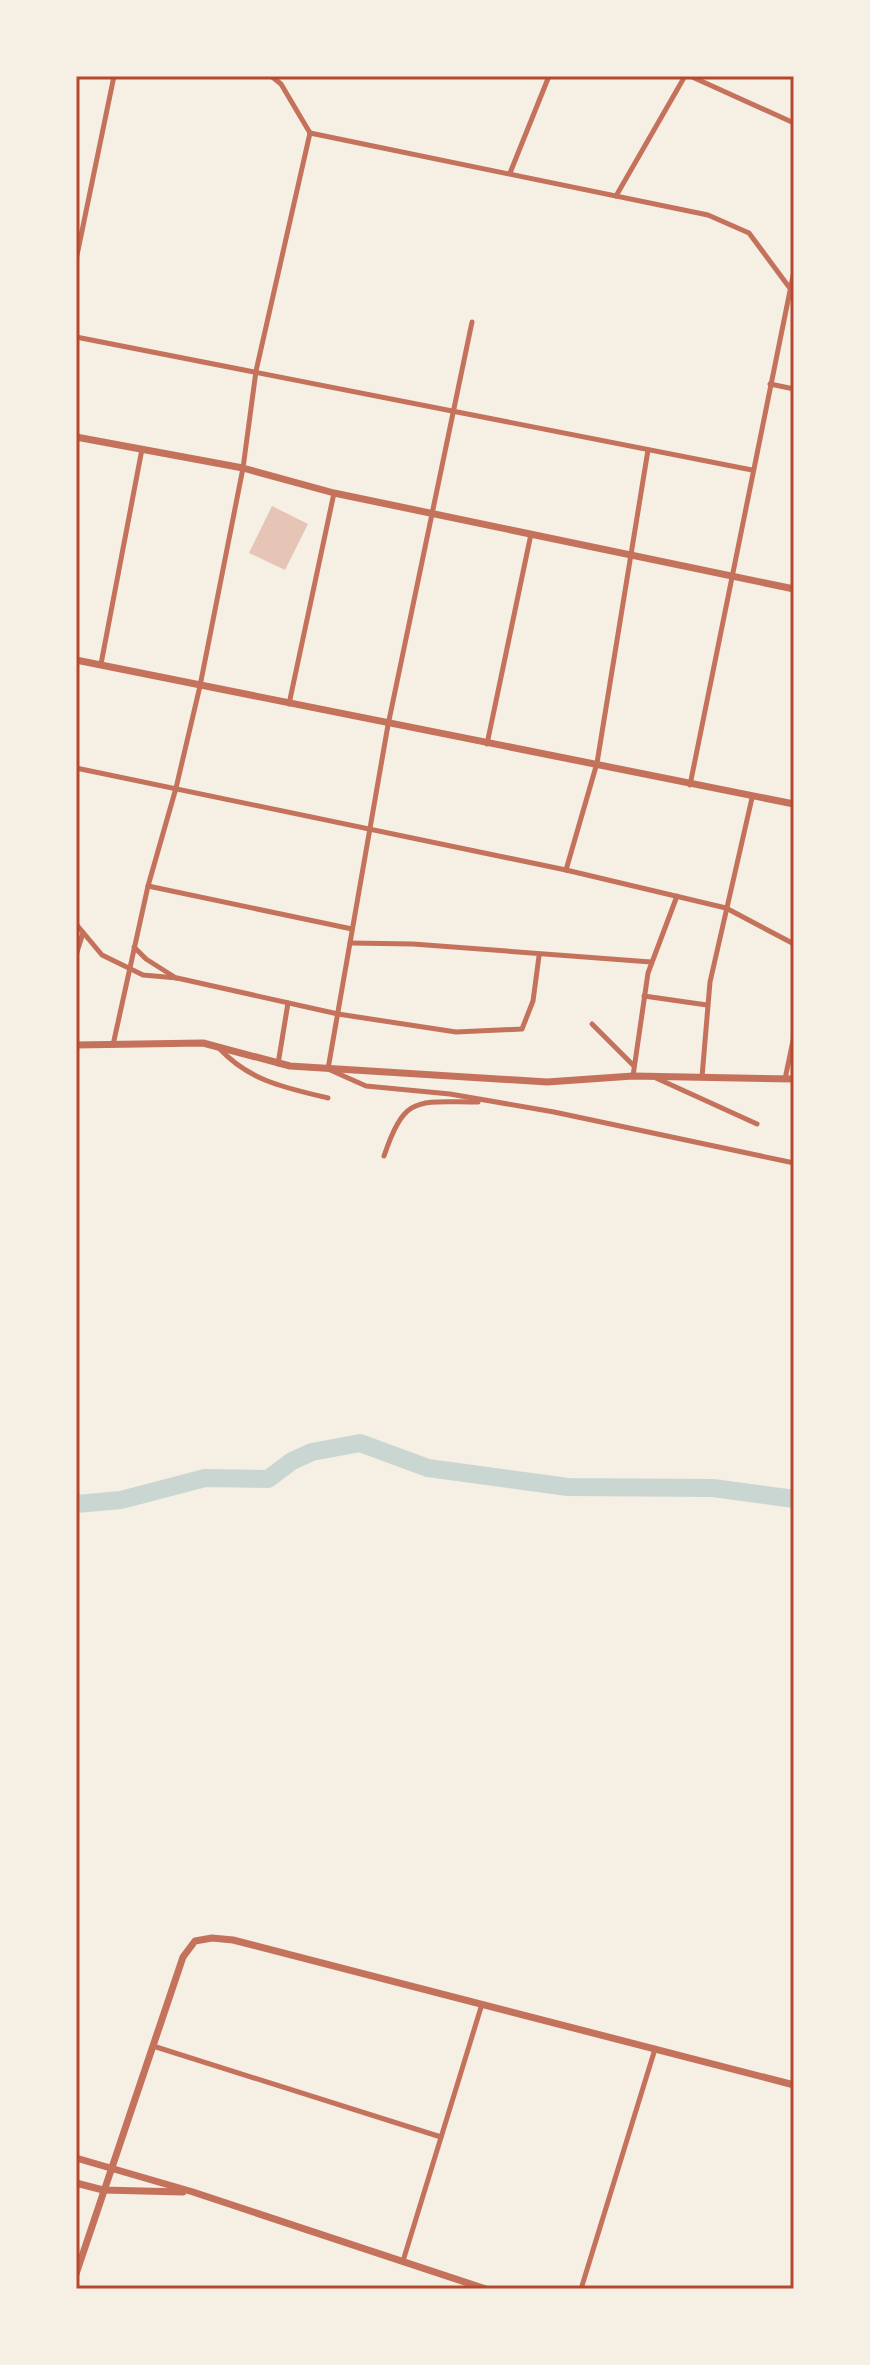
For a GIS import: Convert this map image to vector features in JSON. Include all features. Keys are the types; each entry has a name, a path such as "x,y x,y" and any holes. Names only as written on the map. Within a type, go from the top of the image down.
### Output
{"street":[{"path":"76,260 114,76"},
{"path":"113,1045 148,886 176,788 200,686 243,468 256,371 310,133 281,84 271,76"},
{"path":"510,173 549,76"},
{"path":"616,196 688,76 794,123"},
{"path":"310,133 510,173 732,223 749,233 768,253 792,288"},
{"path":"690,786 730,575 794,271"},
{"path":"328,1069 388,725 472,322"},
{"path":"76,337 752,470"},
{"path":"770,384 794,389"},
{"path":"76,437 243,468 334,493 794,589"},
{"path":"101,664 142,449"},
{"path":"566,870 597,763 648,450"},
{"path":"289,705 334,493"},
{"path":"487,745 531,533"},
{"path":"76,660 487,745 597,763 690,786 794,804"},
{"path":"76,768 566,870 726,908 794,944"},
{"path":"702,1077 707,1005 752,798"},
{"path":"148,886 352,929"},
{"path":"633,1076 651,962 677,896"},
{"path":"76,924 102,955 129,970 338,1014 456,1032 522,1029 533,1001 539,956"},
{"path":"76,955 83,933"},
{"path":"350,943 413,944 539,956 651,962"},
{"path":"134,947 146,959 177,978"},
{"path":"644,996 707,1005"},
{"path":"278,1065 288,1003"},
{"path":"592,1024 634,1066"},
{"path":"76,1045 217,1046 278,1065 547,1082 633,1076 789,1079 794,1036"},
{"path":"217,1046 235,1066 255,1078 328,1098"},
{"path":"328,1069 366,1086 450,1094 554,1112 794,1163"},
{"path":"652,1076 757,1124"},
{"path":"384,1156 402,1112 416,1105 491,1103"},
{"path":"76,2274 153,2046 189,1947 195,1941 212,1938 233,1940 794,2085"},
{"path":"403,2261 482,2004"},
{"path":"153,2046 441,2137"},
{"path":"581,2289 655,2047"},
{"path":"76,2158 193,2192 486,2289"},
{"path":"76,2183 103,2190 193,2192"}],"building":[{"path":"272,506 308,524 285,570 249,553"}],"waterway":[{"path":"76,1504 121,1500 205,1478 268,1479 292,1461 312,1452 360,1443 428,1468 568,1487 713,1488 794,1499"}]}
